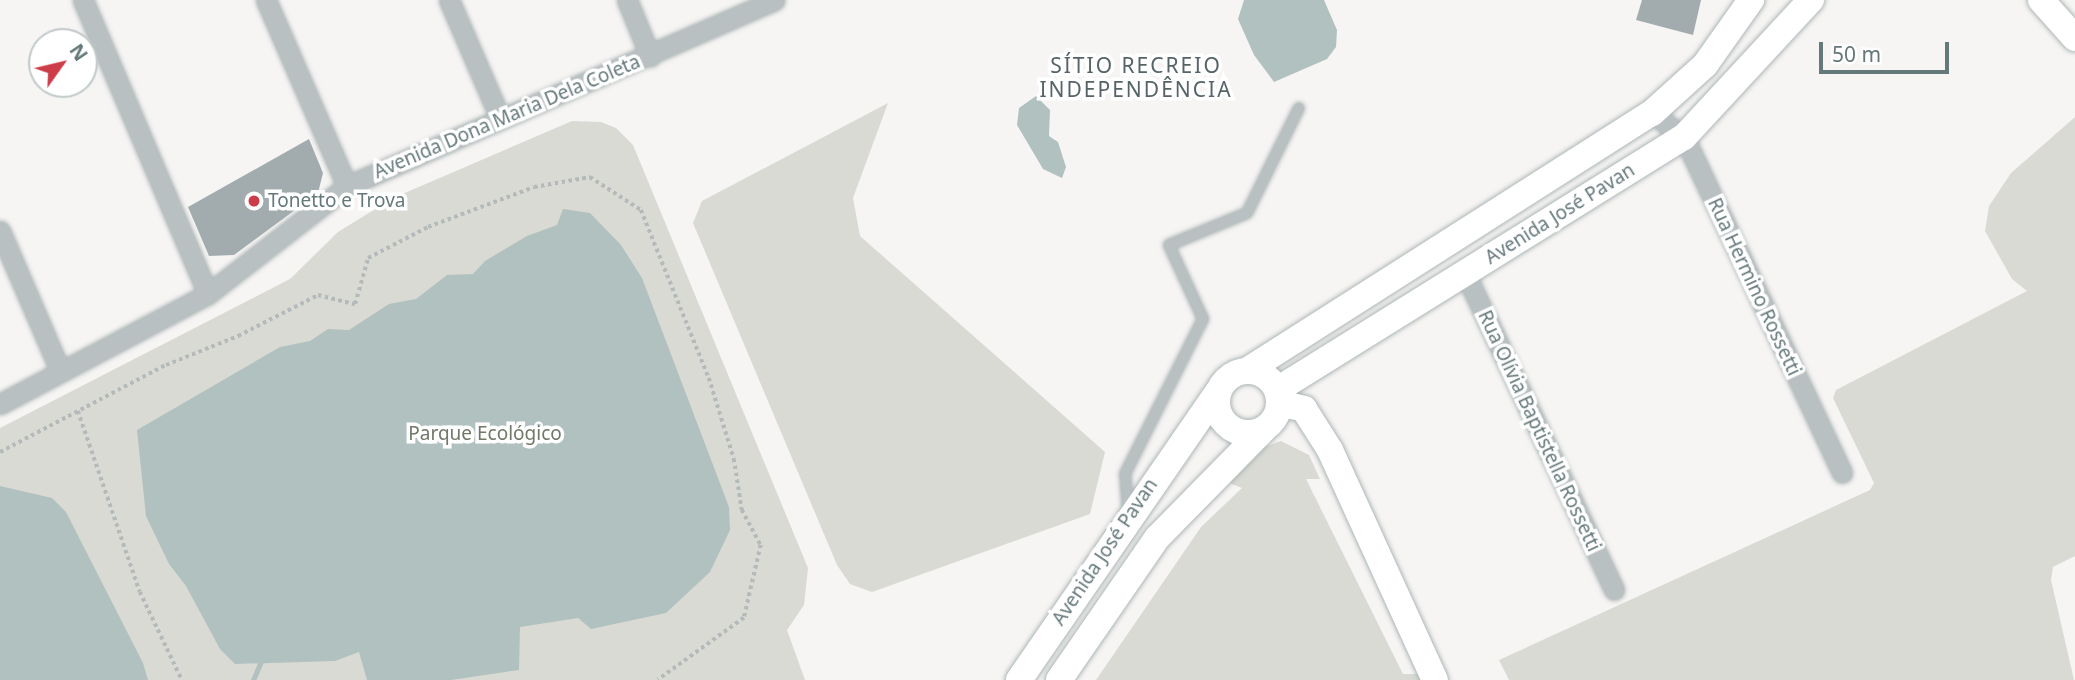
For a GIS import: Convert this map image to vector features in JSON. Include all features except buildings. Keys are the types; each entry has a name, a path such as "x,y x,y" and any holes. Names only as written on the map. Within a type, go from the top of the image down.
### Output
{"street":[{"path":"83,0 208,294"},
{"path":"266,0 347,186"},
{"path":"449,0 500,118"},
{"path":"627,0 650,56"},
{"name":"Avenida Dona Maria Dela Coleta","path":"0,404 208,294 347,186 775,0"},
{"name":"Avenida José Pavan","path":"1248,370 1652,113 1705,65 1751,0"},
{"name":"Avenida José Pavan","path":"1278,396 1465,272 1684,137 1811,0"},
{"path":"2041,0 2075,38"},
{"name":"Rua Hermino Rossetti","path":"1652,113 1684,137 1842,472"},
{"path":"0,231 60,370"},
{"name":"Rua Olívia Baptistella Rossetti","path":"1465,272 1614,590"},
{"path":"1278,396 1277,413 1264,429 1254,433 1232,429 1218,413 1218,391 1229,376 1248,370 1265,376 1278,396 1304,409 1330,450 1435,680"},
{"name":"Avenida José Pavan","path":"1019,680 1218,391"},
{"name":"Avenida José Pavan","path":"1059,680 1157,538 1264,429"}],"lane":[{"path":"1129,519 1125,474 1203,319 1169,245 1247,214 1299,108"}],"path":[{"path":"0,452 78,411 318,295 355,304 368,257 428,227 534,187 590,177 642,211 709,378 734,459 742,510 761,545 744,618 659,680"},
{"path":"78,411 140,592 182,680"}],"green space":[{"path":"888,103 853,198 860,236 1105,452 1090,514 872,592 850,584 837,565 693,223 702,201"},
{"path":"2075,117 2075,556 2053,567 2051,580 2074,680 1509,680 1499,660 1870,490 1874,483 1833,398 1836,390 2027,291 2012,279 1985,231 1989,206 2011,173"},
{"name":"Parque Ecológico","path":"572,121 601,122 616,128 633,145 808,568 804,605 787,630 805,680 0,680 0,428 290,279 338,232 393,198"},
{"path":"1281,441 1309,455 1320,479 1306,479 1403,674 1421,674 1423,680 1096,680 1201,527 1242,488 1224,481 1262,448"}],"shaded area":[{"path":"1244,0 1324,0 1337,30 1336,47 1327,59 1274,82 1254,55 1238,19"},
{"path":"1036,96 1050,110 1049,136 1058,142 1066,167 1062,178 1043,169 1017,125 1019,108"},
{"path":"563,209 590,213 621,245 642,278 729,507 730,530 710,572 666,613 591,629 578,618 520,627 519,670 451,680 367,680 359,652 335,661 235,664 220,649 186,586 169,564 146,516 137,430 280,347 310,341 328,329 349,330 389,304 416,299 447,275 473,274 485,261 527,236 557,225"},
{"path":"0,486 52,498 66,512 143,663 148,680 0,680"}],"waterway":[{"path":"253,680 263,657"}],"place":[{"name":"Tonetto e Trova","path":"254,201"}],"district":[{"name":"SÍTIO RECREIO INDEPENDÊNCIA","path":"1136,77"}]}
